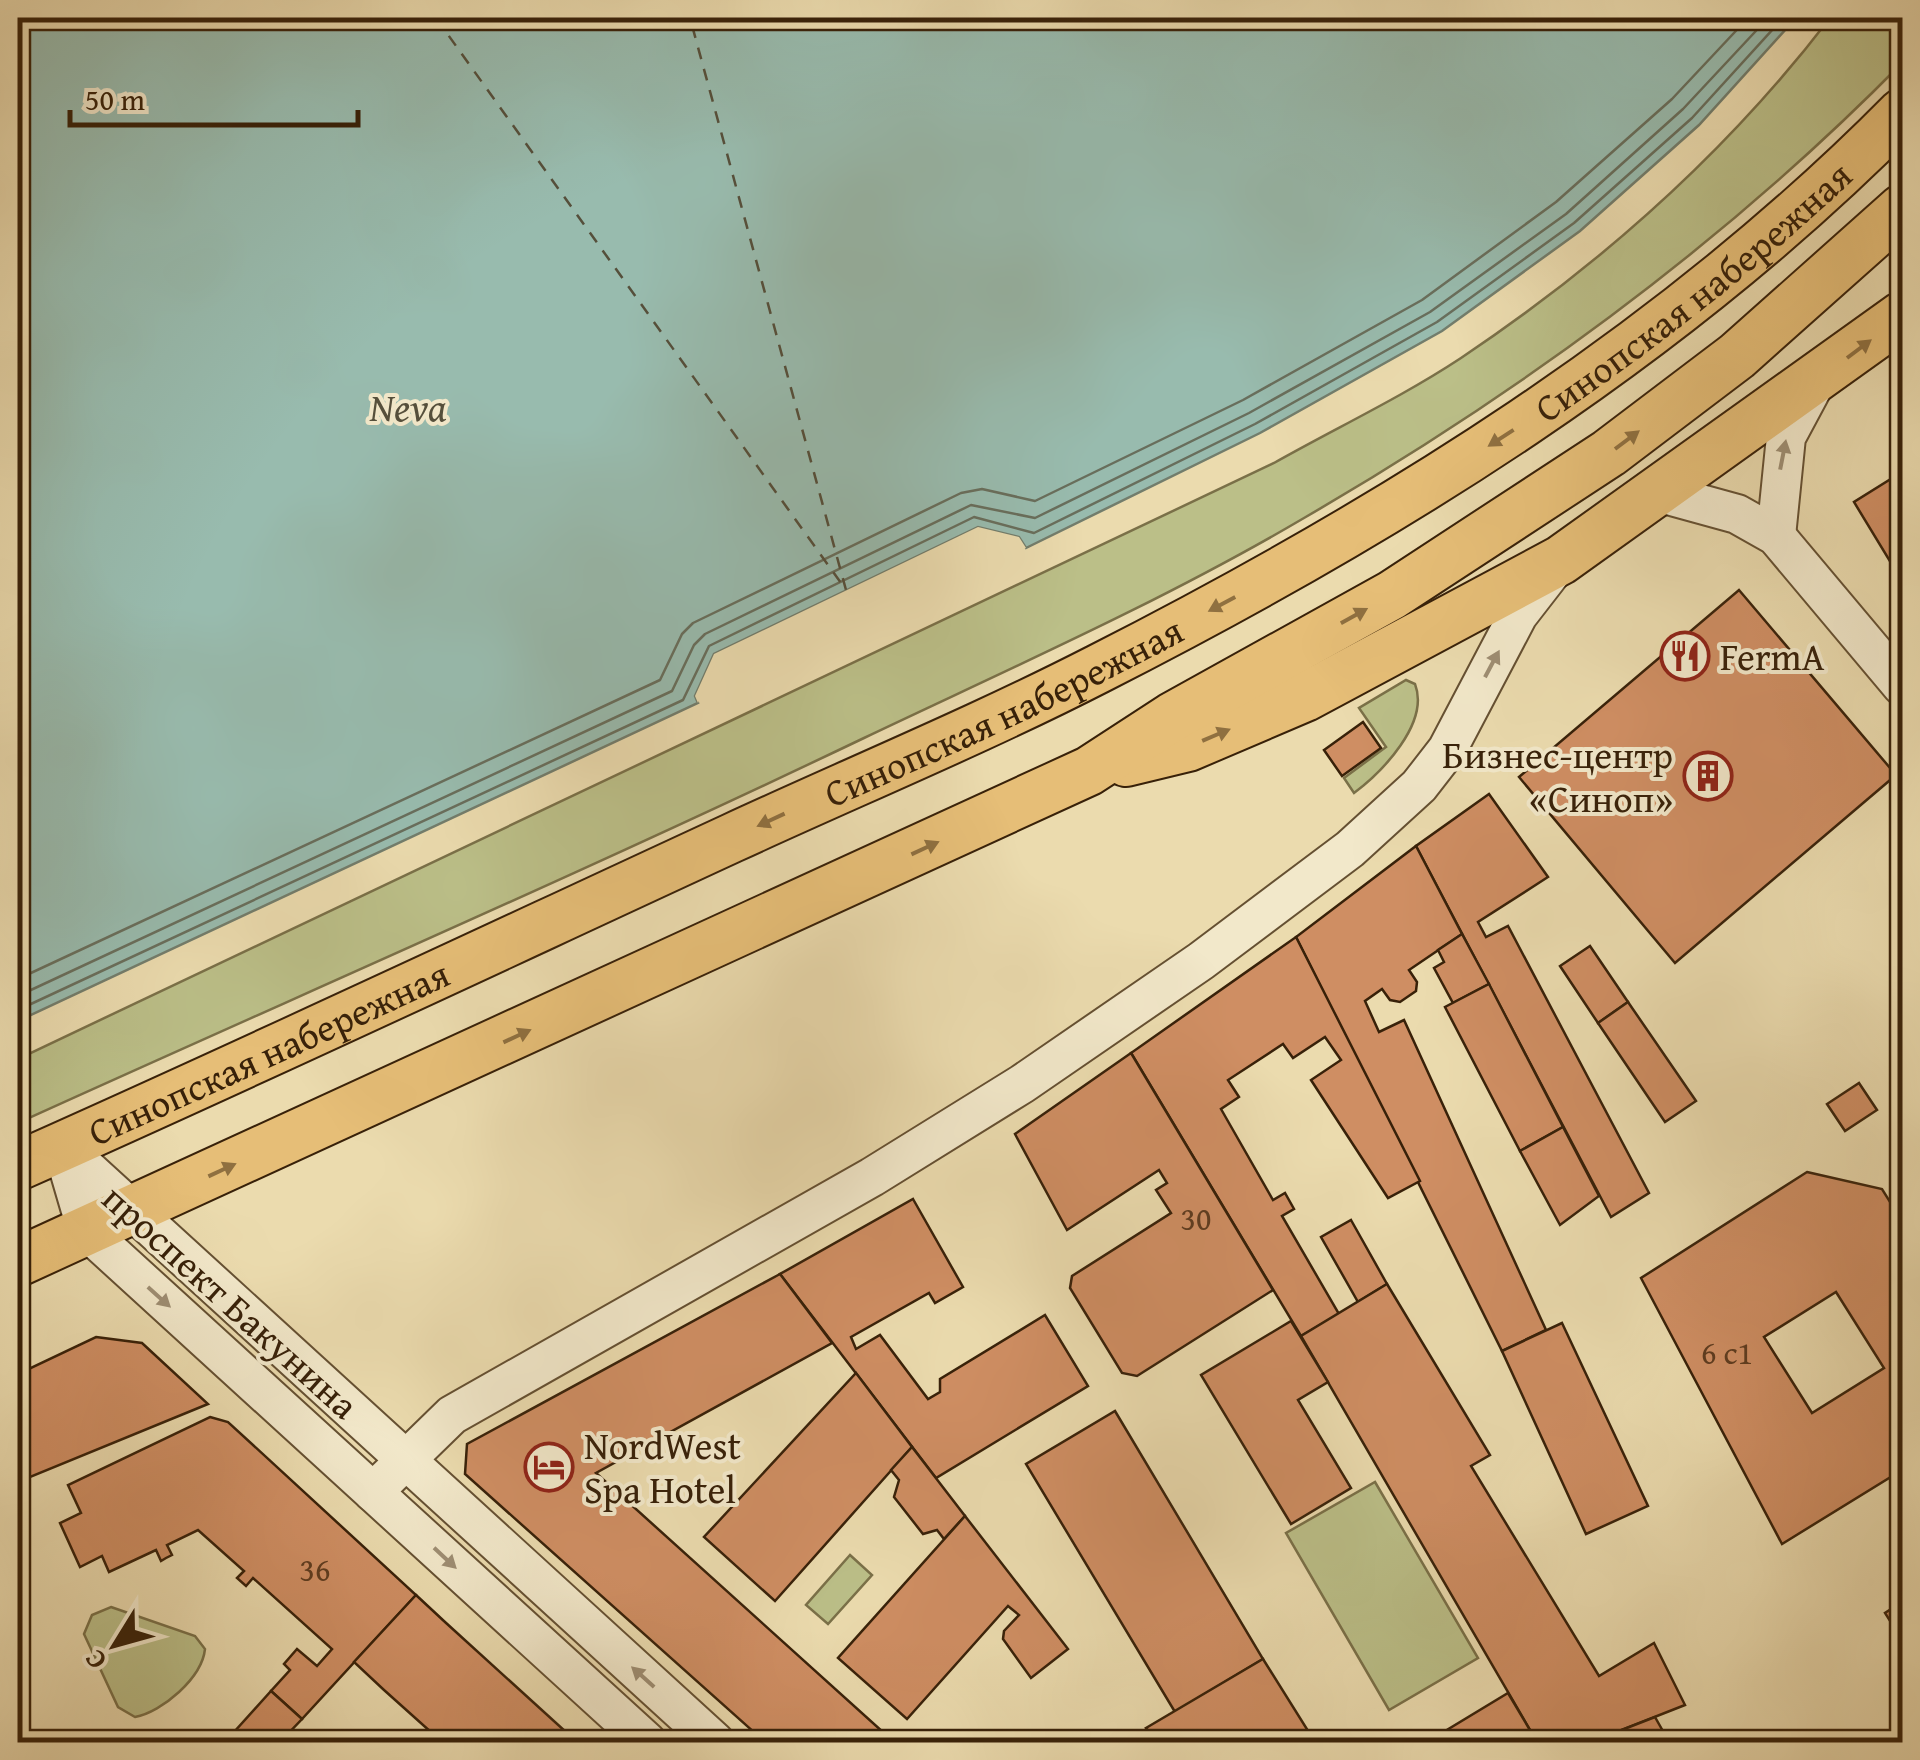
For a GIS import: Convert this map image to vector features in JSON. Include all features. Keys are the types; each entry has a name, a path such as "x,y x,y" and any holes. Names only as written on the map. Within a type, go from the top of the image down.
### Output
{"main road":[{"name":"Синопская набережная","path":"18,1166 1094,671 1306,559 1506,435 1657,328 1785,220 1902,113"},
{"name":"Синопская набережная","path":"18,1262 1088,771 1172,718 1392,595 1609,453 1738,356 1902,208"},
{"name":"Синопская набережная","path":"1088,771 1188,747 1305,697 1560,560 1902,316"}],"street":[{"path":"1776,536 1786,437 1816,381"},
{"path":"1657,492 1737,514 1776,536 1902,686"},
{"name":"Синопская набережная","path":"373,1492 452,1415 872,1177 1087,1042 1350,850 1419,786 1447,750 1518,614 1560,560"},
{"name":"проспект Бакунина","path":"62,1146 715,1742"},
{"name":"проспект Бакунина","path":"62,1146 87,1231 647,1742"}],"green space":[{"path":"1830,18 1902,18 1902,63 1835,129 1693,252 1542,366 1385,470 1196,578 1031,660 653,837 18,1123 18,1059 1274,463 1439,372 1563,284 1659,203 1749,114"},
{"path":"1406,680 1415,684 1418,699 1410,730 1390,760 1354,793 1344,778 1386,747 1359,708"},
{"path":"1375,1482 1478,1658 1389,1710 1286,1533"},
{"path":"850,1555 872,1575 828,1624 806,1605"},
{"path":"111,1607 195,1636 205,1649 197,1671 179,1692 157,1708 135,1717 118,1707 84,1634 92,1615"}],"water":[{"name":"Neva","path":"18,18 1796,18 1699,125 1580,231 1442,331 1260,433 1026,548 1019,537 978,527 714,654 695,696 698,703 18,1021"}],"pier":[{"path":"978,527 1019,537 1026,548 1021,550 1016,541 979,532 718,658 698,703 695,696 714,654"}],"building":[{"path":"1902,472 1902,581 1854,502"},
{"name":"Бизнес-центр «Синоп»","path":"1739,590 1896,775 1675,963 1519,777"},
{"path":"1363,722 1381,748 1342,776 1324,750"},
{"path":"1489,794 1548,877 1478,922 1486,937 1508,926 1649,1193 1611,1217 1416,846"},
{"path":"1416,846 1462,934 1409,970 1417,982 1416,991 1400,1002 1390,1000 1382,989 1365,1001 1379,1032 1404,1020 1546,1330 1502,1351 1296,937"},
{"path":"1462,934 1489,984 1453,1003 1434,968 1444,962 1438,950"},
{"path":"1296,937 1420,1181 1388,1198 1311,1080 1341,1060 1325,1037 1293,1058 1283,1044 1228,1080 1239,1097 1221,1109 1273,1200 1285,1193 1294,1209 1282,1216 1339,1314 1301,1336 1131,1053"},
{"path":"1590,946 1628,1002 1598,1023 1560,966"},
{"path":"1489,984 1563,1127 1520,1151 1445,1007"},
{"path":"1628,1002 1696,1101 1665,1122 1598,1023"},
{"path":"1131,1053 1273,1290 1137,1376 1122,1373 1070,1288 1072,1276 1171,1213 1156,1190 1167,1183 1159,1170 1067,1230 1015,1134"},
{"path":"1859,1083 1877,1110 1845,1131 1827,1104"},
{"path":"1563,1127 1599,1196 1560,1225 1520,1151"},
{"path":"1807,1172 1882,1189 1902,1221 1902,1470 1782,1544 1641,1278","holes":["1836,1292 1884,1368 1812,1413 1764,1337"]},
{"path":"913,1199 963,1287 935,1303 929,1293 851,1337 856,1349 880,1335 928,1399 940,1392 940,1379 1045,1315 1088,1386 936,1478 780,1274"},
{"path":"1351,1220 1387,1284 1358,1302 1321,1237"},
{"path":"780,1274 832,1343 596,1473 894,1742 765,1742 465,1474 467,1444"},
{"path":"1387,1284 1490,1455 1471,1466 1599,1676 1654,1643 1685,1705 1591,1742 1537,1742 1301,1336"},
{"path":"1291,1321 1328,1382 1298,1400 1351,1488 1291,1524 1201,1375"},
{"path":"1562,1323 1648,1506 1586,1534 1502,1351"},
{"path":"96,1337 142,1343 208,1404 18,1482 18,1374"},
{"path":"856,1373 912,1447 775,1601 704,1537"},
{"path":"1115,1411 1263,1659 1175,1712 1026,1464"},
{"path":"210,1417 228,1422 416,1595 302,1719 271,1691 290,1670 284,1664 297,1649 317,1666 332,1649 253,1578 246,1586 237,1578 244,1571 198,1530 167,1545 172,1555 161,1561 156,1550 109,1572 102,1556 80,1567 60,1523 81,1513 68,1485"},
{"path":"912,1447 965,1516 944,1539 937,1530 923,1534 894,1497 899,1480 891,1470"},
{"path":"965,1516 1068,1649 1031,1678 1003,1639 1004,1631 1019,1615 1008,1606 907,1719 838,1658"},
{"path":"416,1595 577,1742 442,1742 384,1690 354,1662"},
{"path":"1902,1602 1902,1640 1885,1613"},
{"path":"1263,1659 1315,1742 1159,1742 1146,1728"},
{"path":"271,1691 302,1719 280,1742 225,1742"},
{"path":"1508,1693 1537,1742 1427,1742"},
{"path":"1655,1717 1669,1742 1596,1740"}],"ferry route":[{"path":"436,18 846,590 690,18"}],"place":[{"name":"FermA","path":"1685,656"},
{"name":"Бизнес-центр «Синоп»","path":"1708,776"},
{"name":"NordWest Spa Hotel","path":"549,1467"}]}
